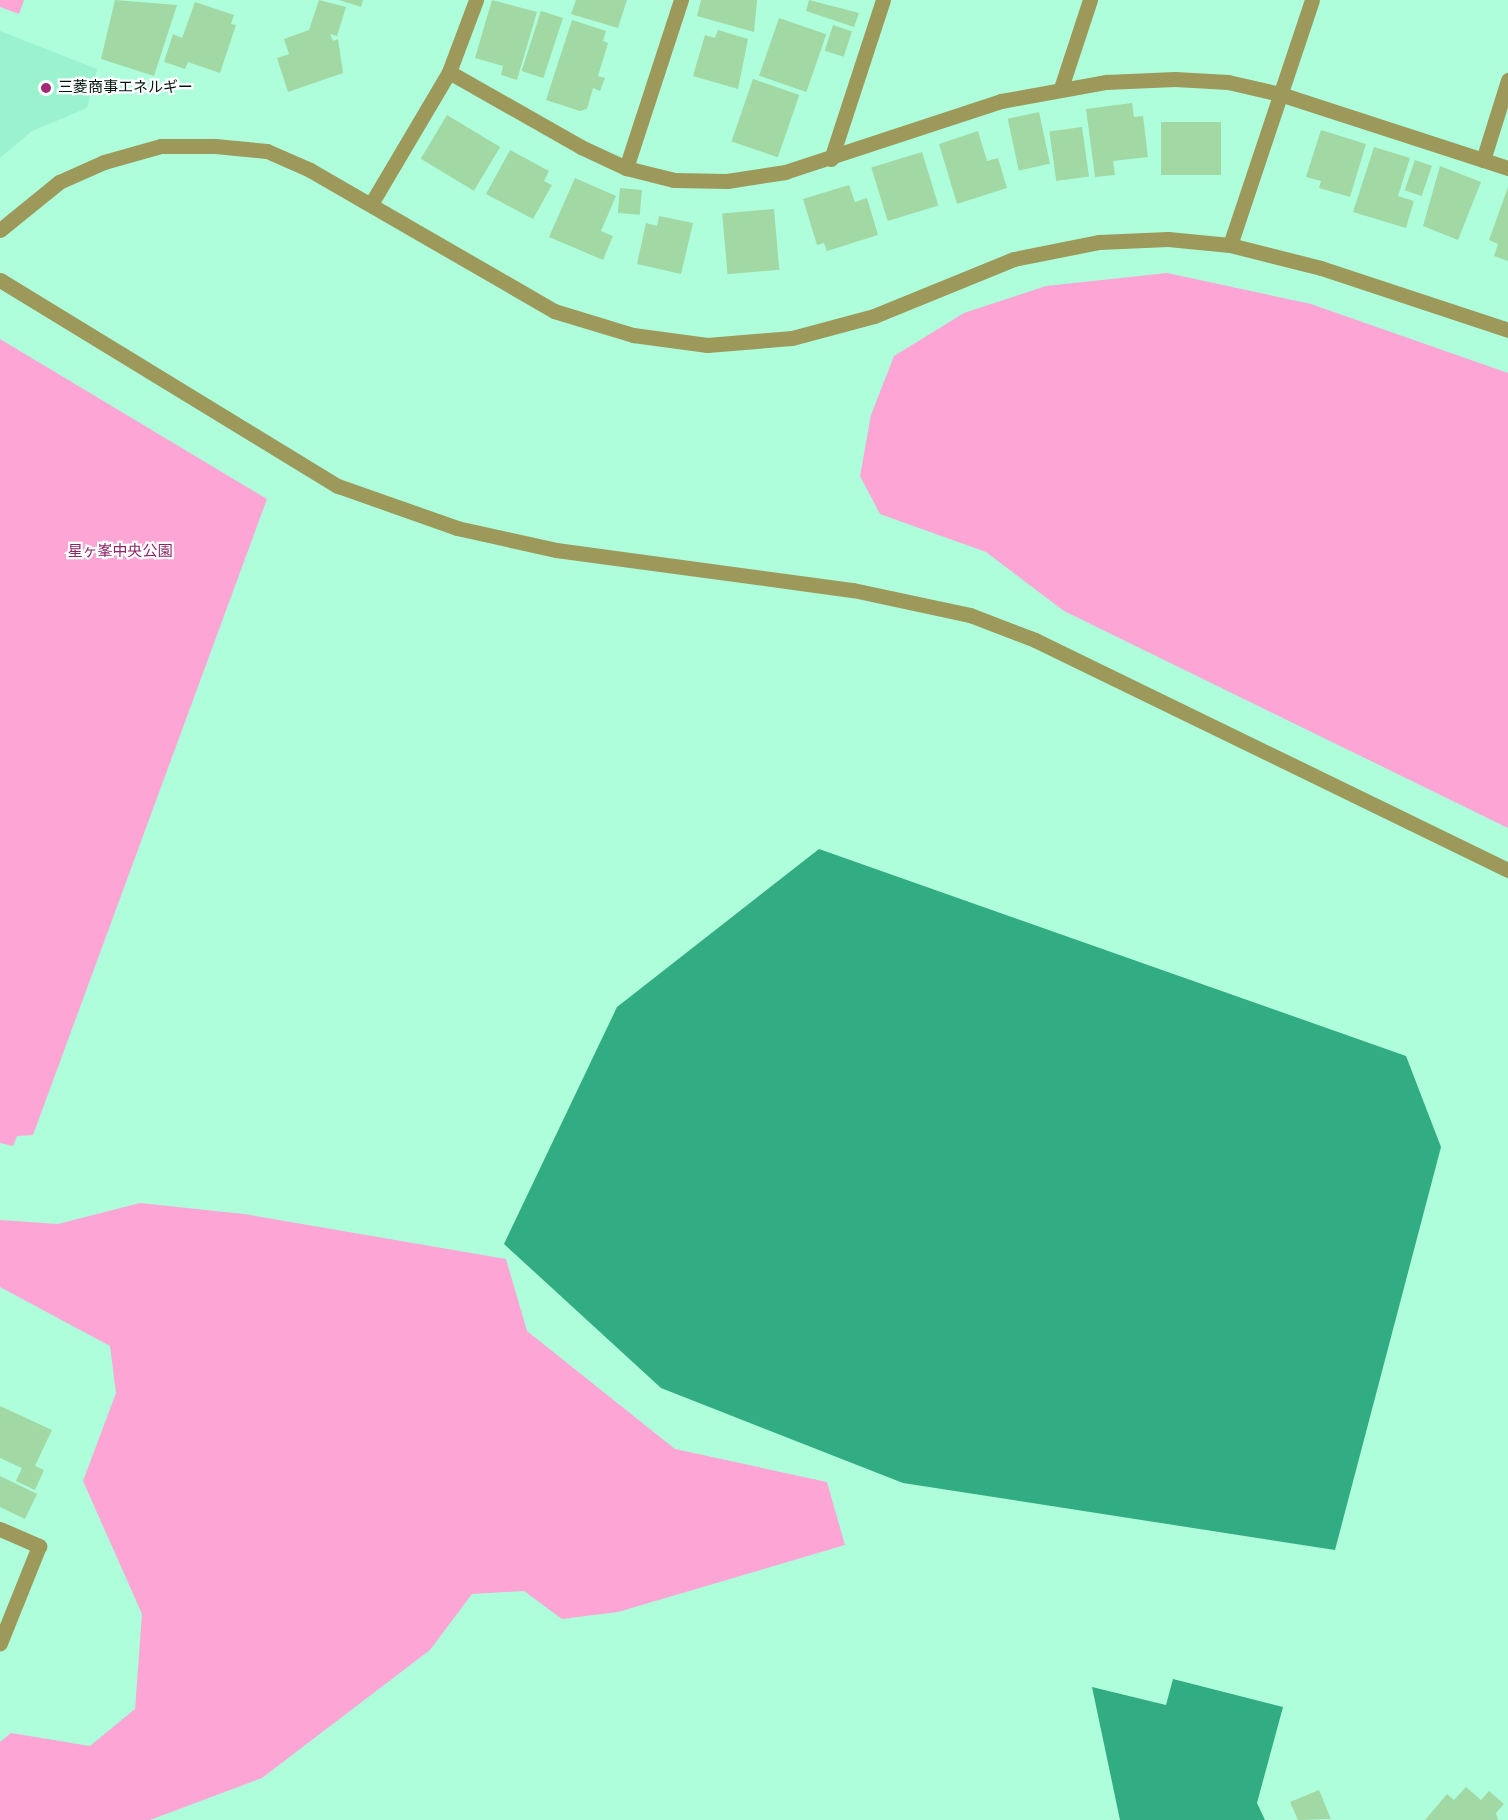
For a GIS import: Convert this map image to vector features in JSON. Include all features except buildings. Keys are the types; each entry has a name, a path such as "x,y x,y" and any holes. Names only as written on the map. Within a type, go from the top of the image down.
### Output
{"street":[{"path":"371,204 449,72 476,0"},
{"path":"626,168 681,0"},
{"path":"831,159 883,0"},
{"path":"1061,88 1090,0"},
{"path":"1230,245 1312,0"},
{"path":"449,72 626,168 674,180 727,181 831,159 934,121 1061,88 1175,79 1228,82 1280,94 1508,168"},
{"path":"1483,160 1508,80"},
{"path":"0,230 59,182 161,146 267,151 371,204 476,270 554,311 633,334 708,345 792,338 918,300 1014,259 1099,242 1230,245 1321,268 1508,330"},
{"path":"0,280 338,486 457,528 556,549 808,583 970,615 1035,640 1508,870"},
{"path":"0,1529 39,1546 0,1644"}],"shaded area":[{"name":"三菱商事エネルギー","path":"0,31 97,69 87,108 32,131 0,158"},
{"path":"819,849 1406,1056 1441,1147 1335,1550 903,1483 661,1388 504,1244 617,1007"},
{"path":"1173,1679 1283,1707 1257,1803 1265,1820 1120,1820 1092,1687 1166,1705"}],"green space":[{"path":"0,0 24,0 19,14 0,7"},
{"path":"1167,273 1311,304 1508,373 1508,828 1064,611 986,552 880,514 860,476 871,415 894,356 964,313 1046,286"},
{"name":"星ヶ峯中央公園","path":"0,339 267,499 33,1135 17,1136 13,1146 0,1143"},
{"path":"140,1203 244,1214 506,1259 527,1331 675,1449 827,1482 845,1545 618,1612 562,1619 524,1591 472,1594 430,1650 262,1778 150,1820 0,1820 0,1742 11,1733 90,1746 135,1709 142,1614 83,1481 116,1393 110,1346 0,1287 0,1220 58,1224"}],"place":[{"name":"三菱商事エネルギー","path":"46,88"}]}
